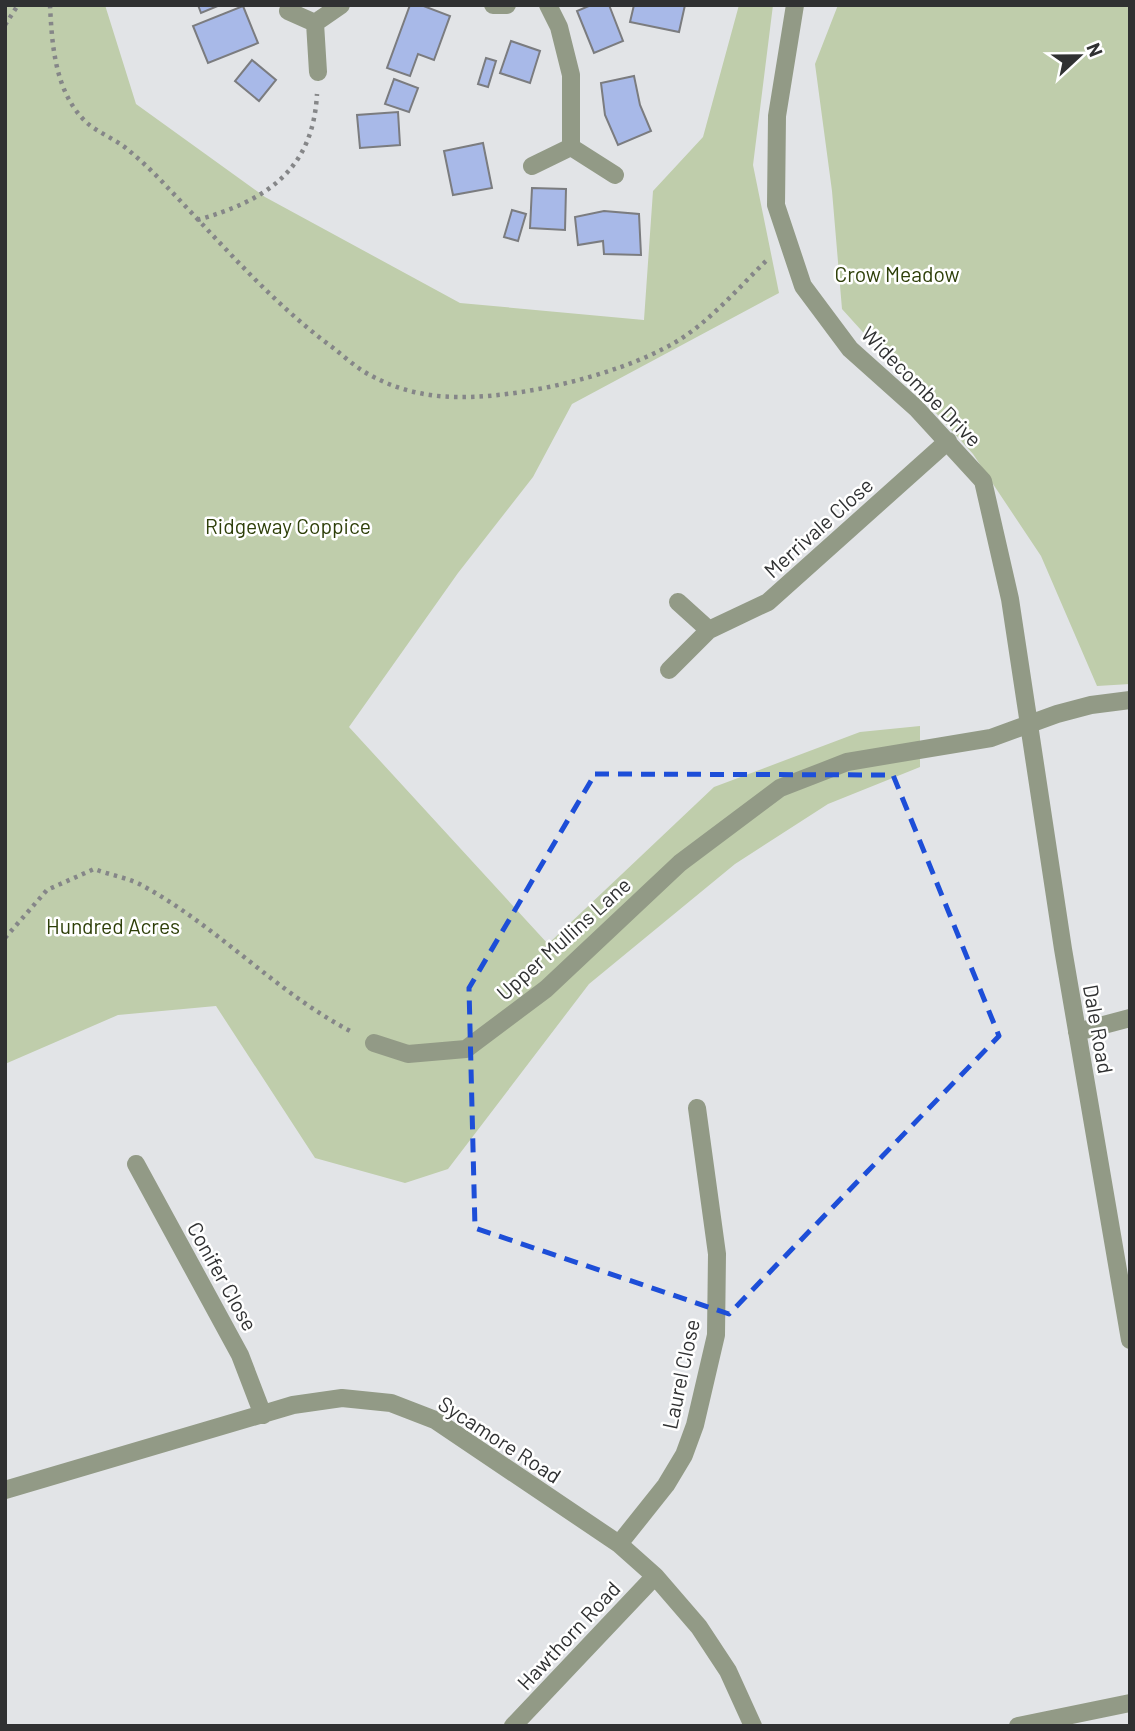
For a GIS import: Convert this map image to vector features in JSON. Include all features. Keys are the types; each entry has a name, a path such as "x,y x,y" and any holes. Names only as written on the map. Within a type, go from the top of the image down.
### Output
{"street":[{"path":"314,23 341,5"},
{"path":"494,5 507,5"},
{"path":"548,5 559,27 571,75 571,147"},
{"name":"Widecombe Drive","path":"795,5 777,116 776,205 803,286 850,349 916,408 983,481 1010,598 1028,724"},
{"path":"288,11 314,23"},
{"path":"314,23 318,72"},
{"path":"532,166 571,147"},
{"path":"571,147 615,175"},
{"name":"Merrivale Close","path":"669,670 709,630 768,602 948,441"},
{"path":"678,602 709,630"},
{"name":"Upper Mullins Lane","path":"374,1043 408,1054 466,1049 546,989 680,863 780,788 847,762 991,738 1091,705 1130,700"},
{"name":"Dale Road","path":"1028,724 1076,1032 1130,1340"},
{"path":"1076,1032 1130,1018"},
{"name":"Laurel Close","path":"619,1544 666,1485 684,1455 695,1424 716,1335 717,1254 697,1108"},
{"name":"Conifer Close","path":"136,1164 240,1355 263,1415"},
{"name":"Sycamore Road","path":"5,1490 293,1405 342,1398 391,1403 435,1420 619,1544 655,1576 699,1626 713,1647 728,1671 753,1726"},
{"name":"Hawthorn Road","path":"513,1726 655,1576"},
{"path":"1018,1726 1130,1703"}],"path":[{"path":"5,24 18,5"},
{"path":"50,5 54,52 62,84 73,107 89,124 126,148 168,188 240,267 305,327 368,374 402,389 463,398 500,395 577,380 644,359 677,341 710,315 788,240"},
{"path":"197,220 235,209 263,193 288,172 307,145 316,116 318,72"},
{"path":"5,938 47,890 94,869 143,886 205,927 293,996 349,1031 374,1043"}],"highlighted area":[{"path":"595,774 893,775 999,1036 729,1314 475,1228 469,988"}],"green space":[{"path":"5,5 105,5 136,104 265,197 460,303 644,320 653,191 703,137 739,5 773,5 753,165 779,293 572,404 533,477 458,573 349,727 548,944 714,787 860,732 920,726 920,767 828,804 735,864 589,984 448,1169 405,1183 315,1158 216,1006 118,1015 5,1064"},
{"name":"Crow Meadow","path":"838,5 1130,5 1130,684 1097,686 1041,556 973,454 842,309 832,191 815,64"}],"building":[{"path":"198,5 220,5 201,13"},
{"path":"410,5 421,5 450,16 434,60 418,54 410,76 387,68"},
{"path":"591,5 609,5 623,41 594,53 577,11"},
{"path":"634,5 685,5 679,32 630,22"},
{"path":"243,6 258,43 208,63 193,26"},
{"path":"511,41 540,51 530,83 500,73"},
{"path":"486,58 496,61 488,87 478,84"},
{"path":"252,60 276,80 259,101 235,81"},
{"path":"634,76 640,105 651,131 618,145 605,115 601,83"},
{"path":"394,79 418,88 409,112 385,104"},
{"path":"398,112 400,145 360,148 357,115"},
{"path":"483,143 492,188 453,195 444,151"},
{"path":"532,188 566,189 565,230 530,228"},
{"path":"512,210 526,214 518,241 504,237"},
{"path":"604,211 639,214 641,255 604,254 603,241 578,245 575,217"}],"park label":[{"name":"Ridgeway Coppice","path":"288,525"},
{"name":"Hundred Acres","path":"113,925"}]}
